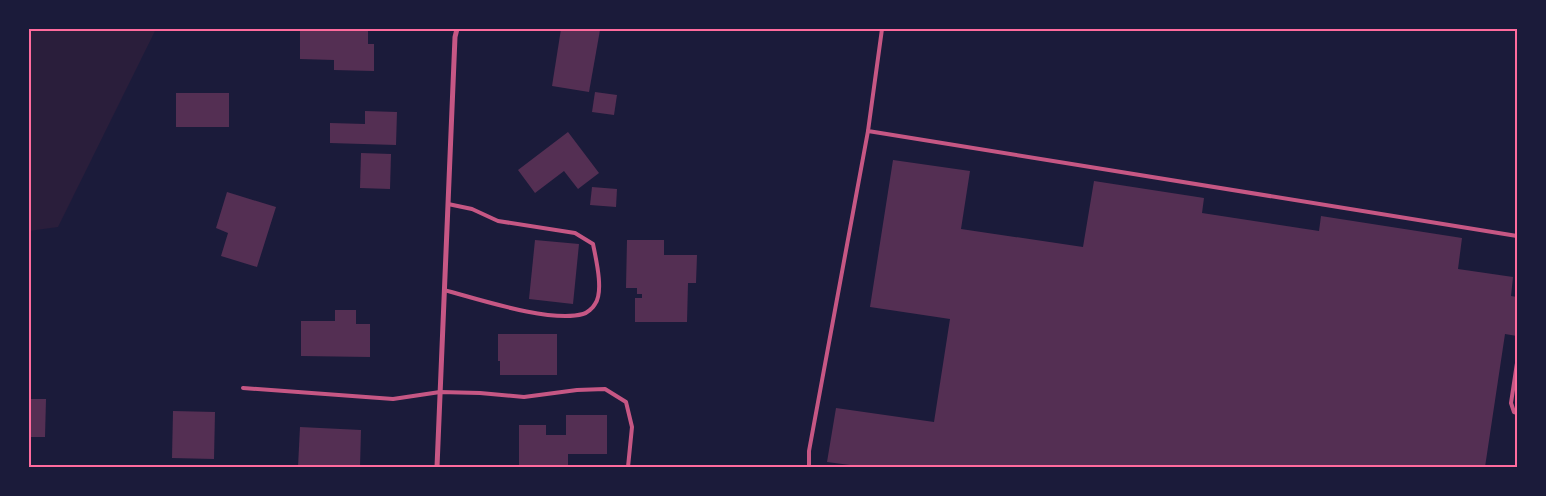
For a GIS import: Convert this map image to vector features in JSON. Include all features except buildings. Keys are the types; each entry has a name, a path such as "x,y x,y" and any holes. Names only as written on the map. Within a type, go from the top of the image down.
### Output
{"street":[{"path":"437,467 455,37 457,29"}],"lane":[{"path":"809,467 809,451 868,131 882,29"},
{"path":"868,131 1517,236"},
{"path":"444,290 533,312 562,315 585,314 596,304 599,285 592,244 575,233 498,221 472,209 448,204"},
{"path":"1517,363 1511,404 1514,412 1517,413"},
{"path":"243,388 392,399 440,392 524,397 577,390 605,389 626,402 632,427 628,467"}],"shaded area":[{"path":"29,29 156,29 58,227 29,231"}]}
